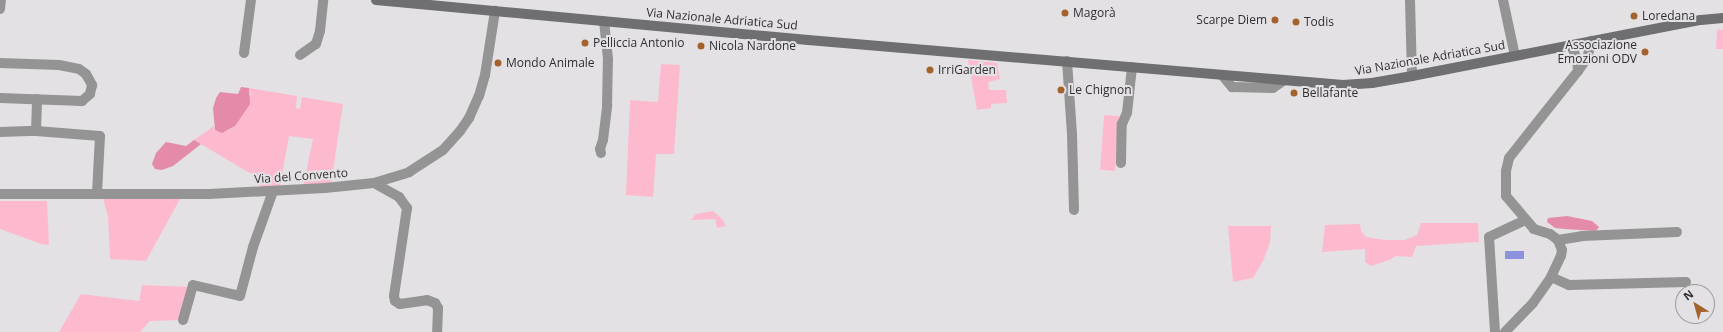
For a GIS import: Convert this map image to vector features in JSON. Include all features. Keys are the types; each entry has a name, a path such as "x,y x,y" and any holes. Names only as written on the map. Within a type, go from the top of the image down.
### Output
{"main road":[{"name":"Via Nazionale Adriatica Sud","path":"376,0 460,4 495,11 808,40 1343,85 1372,83 1412,76 1701,20 1723,18"}],"street":[{"path":"0,9 1,0"},
{"path":"244,53 251,0"},
{"path":"300,56 316,44 320,31 323,0"},
{"path":"1410,0 1412,76"},
{"path":"1503,0 1515,56"},
{"name":"Via del Convento","path":"0,194 209,194 273,191 374,183 409,172 442,150 465,124 480,96 495,11"},
{"path":"601,153 600,149 604,135 607,105 608,60 604,20"},
{"path":"1505,332 1533,303 1551,277 1561,256 1562,250 1558,240 1550,234 1534,229 1506,196 1506,171 1509,158 1578,71 1587,58 1592,41"},
{"path":"1572,45 1578,71"},
{"path":"1066,61 1072,134 1074,210"},
{"path":"0,63 59,65 72,67 84,72 91,80 92,90 90,94 82,101 0,98"},
{"path":"1121,163 1122,124 1127,113 1132,67"},
{"path":"36,131 37,99"},
{"path":"0,132 36,131 100,136 97,194"},
{"path":"374,183 399,197 407,208 394,296 395,301 400,304 427,300 435,303 438,308 437,332"},
{"path":"183,320 193,285 240,296 253,247 273,191"},
{"path":"1495,332 1488,237 1525,220"},
{"path":"1558,240 1582,236 1677,232"},
{"path":"1551,277 1569,285 1686,282"}],"shaded area":[{"path":"1717,29 1723,30 1723,49 1716,49"},
{"path":"968,60 997,63 1000,79 988,82 989,90 1006,90 1007,103 991,104 991,108 977,110"},
{"path":"661,64 680,65 674,154 656,154 653,197 626,195 630,100 658,102"},
{"path":"241,87 249,88 250,104 235,126 222,133 215,130 213,108 216,98 220,92 238,94"},
{"path":"249,88 297,96 296,108 300,109 302,97 343,104 331,184 303,187 313,139 289,136 280,187 260,188 260,179 194,140 214,126 215,130 227,131 235,126 251,94"},
{"path":"1104,115 1119,116 1115,171 1100,170"},
{"path":"194,140 201,144 173,166 162,170 155,169 152,164 156,153 166,142 186,146"},
{"path":"103,198 180,199 146,261 110,259 108,217"},
{"path":"0,201 47,201 49,245 41,244 0,229"},
{"path":"713,211 723,220 726,226 717,228 715,219 691,220 696,214"},
{"path":"1567,216 1592,221 1599,227 1596,231 1565,229 1555,228 1547,222 1548,218"},
{"path":"1421,223 1478,223 1479,242 1416,246 1412,257 1396,256 1371,266 1365,262 1365,249 1322,252 1325,225 1360,224 1361,231 1366,237 1385,240 1405,240 1417,235"},
{"path":"1228,226 1271,226 1270,243 1263,261 1253,278 1233,282"},
{"path":"142,285 189,287 180,320 150,321 140,332 59,332 81,294 139,301"}],"water":[{"path":"1505,251 1524,251 1524,259 1505,259"}],"place":[{"name":"Magorà","path":"1065,13"},
{"name":"Loredana","path":"1634,16"},
{"name":"Scarpe Diem","path":"1275,20"},
{"name":"Todis","path":"1296,22"},
{"name":"Pelliccia Antonio","path":"585,43"},
{"name":"Nicola Nardone","path":"701,46"},
{"name":"Associazione Emozioni ODV","path":"1645,52"},
{"name":"Mondo Animale","path":"498,63"},
{"name":"IrriGarden","path":"930,70"},
{"name":"Le Chignon","path":"1061,90"},
{"name":"Bellafante","path":"1294,93"}]}
